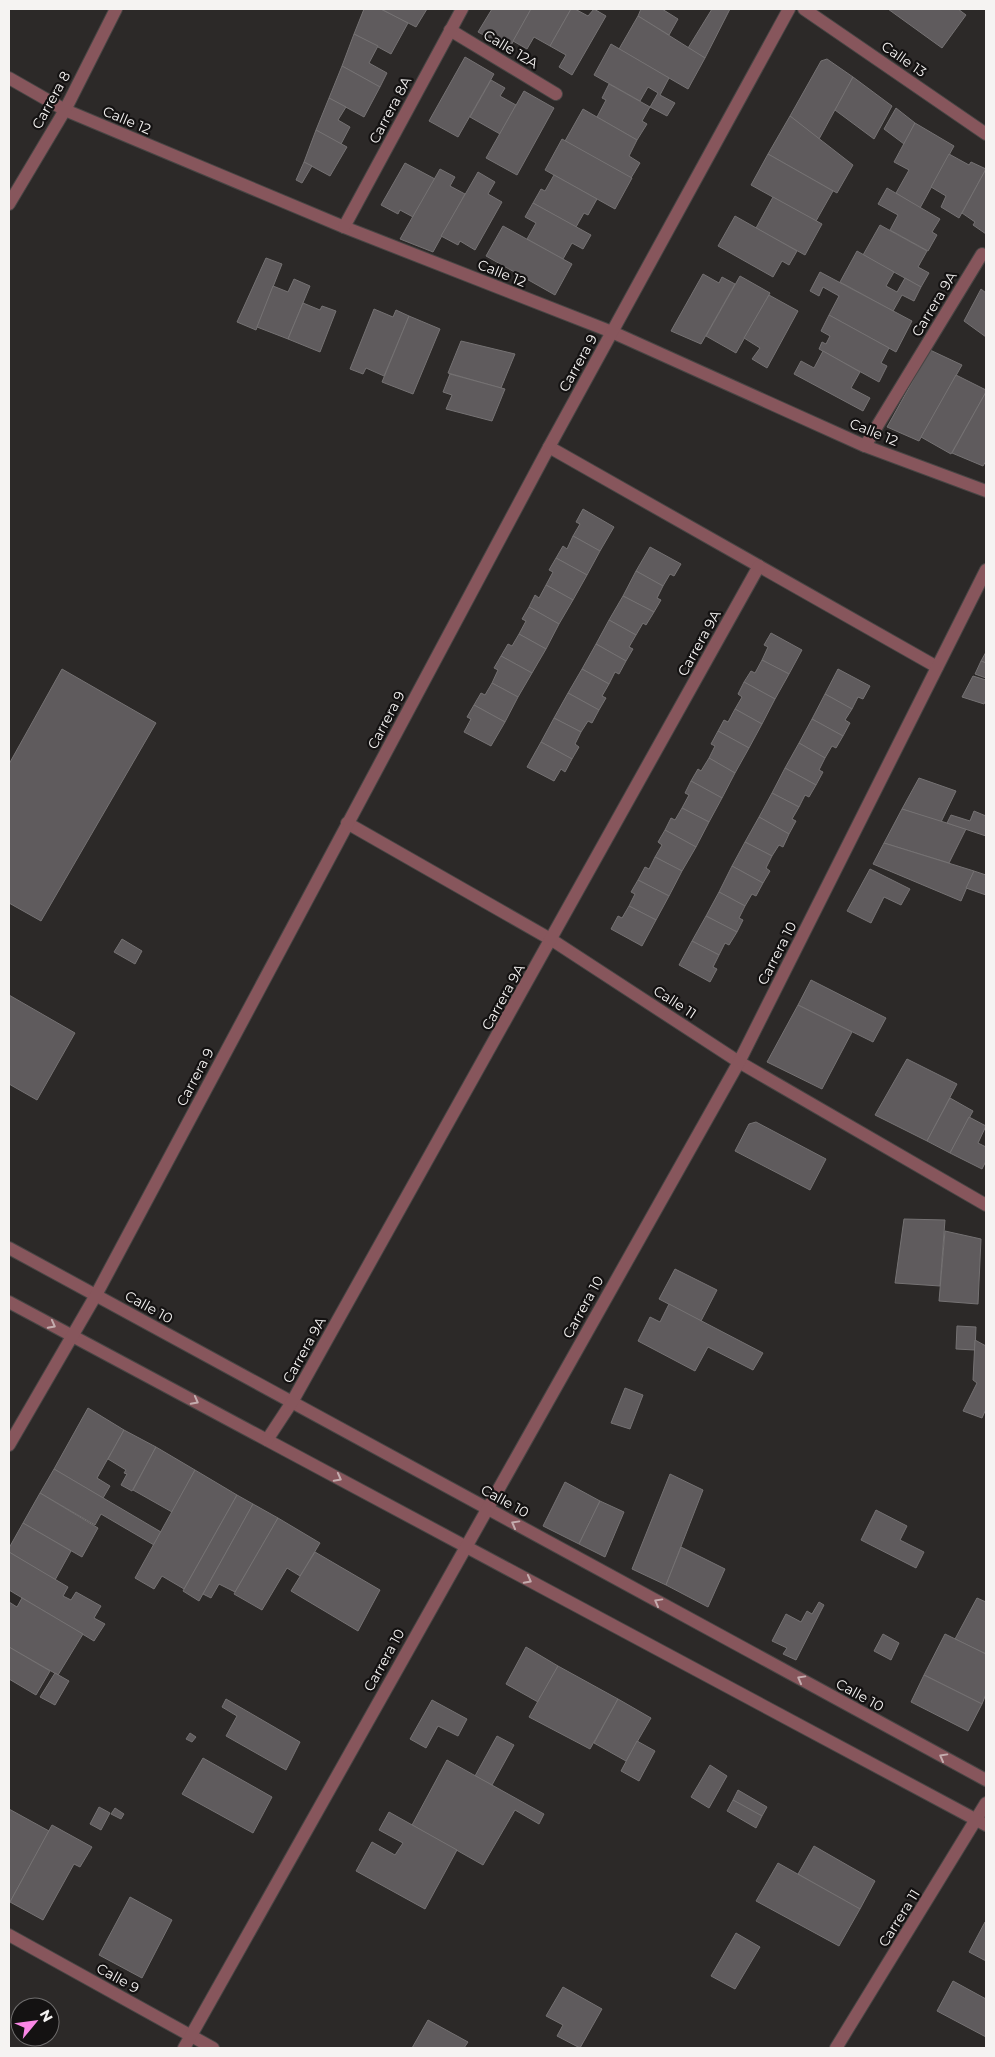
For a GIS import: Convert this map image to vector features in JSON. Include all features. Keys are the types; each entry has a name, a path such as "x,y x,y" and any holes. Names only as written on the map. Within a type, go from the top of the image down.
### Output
{"street":[{"name":"Carrera 8","path":"9,204 65,110 116,9"},
{"name":"Carrera 8A","path":"344,227 462,9"},
{"name":"Carrera 9","path":"9,1445 96,1295 549,447 789,9"},
{"name":"Calle 13","path":"804,9 986,134"},
{"name":"Calle 12A","path":"450,30 556,94"},
{"name":"Calle 12","path":"9,78 65,110 344,227 612,332 865,446 986,491"},
{"name":"Carrera 9A","path":"865,446 982,254"},
{"path":"549,447 937,667"},
{"name":"Carrera 9A","path":"267,1440 292,1402 552,940 759,566"},
{"name":"Carrera 10","path":"184,2048 739,1062 986,570"},
{"name":"Calle 11","path":"348,823 552,940 739,1062 986,1205"},
{"name":"Calle 10","path":"9,1248 986,1780"},
{"path":"9,1302 982,1823"},
{"name":"Carrera 11","path":"836,2048 982,1823 986,1803"},
{"name":"Calle 9","path":"9,1936 213,2048"}],"building":[{"path":"364,9 381,9 408,23 391,54 354,34"},
{"path":"381,9 427,9 416,27"},
{"path":"492,9 531,9 509,49 478,32"},
{"path":"531,9 571,9 550,46 534,37 527,49 513,41"},
{"path":"571,9 575,9 588,16 594,9 606,16 572,75 559,67 566,55 550,46"},
{"path":"641,9 662,9 678,19 669,35 638,16"},
{"path":"712,9 730,9 705,58 688,48"},
{"path":"888,9 958,9 966,15 942,48"},
{"path":"638,16 705,58 688,89 619,49"},
{"path":"354,34 378,46 369,63 387,73 380,87 342,66"},
{"path":"611,44 669,78 660,95 675,103 667,116 650,107 658,93 648,87 640,101 594,75"},
{"path":"465,57 494,74 458,137 429,121"},
{"path":"827,59 853,77 819,139 790,116 821,61"},
{"path":"342,66 380,87 364,117 329,98"},
{"path":"853,77 892,106 874,139 835,110"},
{"path":"491,80 505,88 500,96 516,105 500,134 470,117"},
{"path":"609,84 650,107 642,121 647,124 637,140 597,117 606,100 602,98"},
{"path":"524,91 554,108 517,175 486,158"},
{"path":"329,98 346,107 338,120 350,127 341,144 316,130"},
{"path":"896,108 915,123 904,144 884,129"},
{"path":"583,109 637,140 629,156 640,163 631,178 565,141"},
{"path":"790,116 853,165 837,193 768,154"},
{"path":"915,123 954,146 920,208 896,193 909,170 894,162"},
{"path":"316,130 347,147 330,176 304,162"},
{"path":"562,139 632,178 615,209 545,170"},
{"path":"768,154 833,191 816,221 751,185"},
{"path":"949,154 969,165 971,162 986,169 959,218 941,207 946,196 931,187"},
{"path":"304,162 312,166 302,183 296,180"},
{"path":"405,163 435,179 413,217 400,210 398,214 381,205"},
{"path":"440,169 455,177 450,186 465,194 433,252 400,239"},
{"path":"986,169 986,234 973,225 975,222 962,213"},
{"path":"478,172 495,182 488,194 502,202 475,250 460,241 458,245 441,236"},
{"path":"554,175 597,199 588,215 584,213 576,227 533,203 541,189 545,191"},
{"path":"887,188 940,219 932,232 937,235 928,251 890,230 898,215 878,204"},
{"path":"773,197 822,224 805,255 756,228"},
{"path":"533,203 591,235 583,249 572,243 563,259 527,239 536,223 525,217"},
{"path":"735,216 797,251 789,265 782,261 773,277 718,246"},
{"path":"880,225 927,251 918,267 929,273 921,287 863,255"},
{"path":"503,226 572,264 555,295 486,256"},
{"path":"857,251 894,272 886,286 897,292 905,278 921,287 914,301 902,295 893,311 840,282"},
{"path":"266,258 282,264 256,330 237,322"},
{"path":"820,272 912,321 896,352 829,315 839,296 823,287 819,296 810,291"},
{"path":"703,274 719,283 722,277 735,284 701,344 671,331"},
{"path":"740,276 770,293 736,353 706,336"},
{"path":"294,279 310,286 288,339 257,327 273,286 288,292"},
{"path":"981,289 986,293 986,337 964,321"},
{"path":"769,295 798,311 767,368 752,359 760,348 744,338"},
{"path":"303,303 320,310 322,306 336,311 320,352 288,339"},
{"path":"374,309 393,317 396,310 409,316 384,376 366,368 363,374 350,369"},
{"path":"829,315 889,348 881,363 887,366 879,382 819,349 822,342 826,344 830,336 821,331"},
{"path":"409,316 440,329 413,394 382,382"},
{"path":"461,341 515,354 501,388 448,373"},
{"path":"930,350 962,365 919,441 887,427"},
{"path":"823,351 860,372 851,388 870,398 863,411 794,374 801,361 814,368"},
{"path":"450,374 505,389 492,421 446,409 452,395 443,392"},
{"path":"956,375 986,390 986,392 951,454 921,437"},
{"path":"986,392 986,461 983,466 952,453"},
{"path":"583,509 614,527 600,551 573,536 580,524 576,522"},
{"path":"573,536 600,551 587,575 556,558 563,546 567,549"},
{"path":"650,547 681,564 674,576 670,574 663,586 636,571"},
{"path":"556,558 587,575 573,600 546,585 553,572 549,570"},
{"path":"636,571 663,586 657,598 661,600 654,612 623,596"},
{"path":"546,585 573,600 559,624 529,607 535,595 539,598"},
{"path":"623,596 654,612 646,625 643,623 636,635 609,620"},
{"path":"529,607 559,624 546,649 519,634 526,621 522,619"},
{"path":"609,620 636,635 629,647 633,649 626,661 596,644"},
{"path":"771,633 802,650 789,674 762,660 768,647 764,645"},
{"path":"519,634 546,649 532,673 501,656 508,644 512,646"},
{"path":"596,644 626,661 619,674 615,672 609,684 582,669"},
{"path":"986,652 986,663 981,661"},
{"path":"501,656 532,673 518,697 492,683 498,670 494,668"},
{"path":"762,660 789,674 775,699 744,682 751,671 755,673"},
{"path":"981,661 986,663 986,678 975,674"},
{"path":"62,669 156,723 41,921 9,903 9,764"},
{"path":"582,669 609,684 602,696 606,698 599,710 568,693"},
{"path":"838,669 870,686 863,699 858,697 852,709 825,694"},
{"path":"973,676 986,680 986,700 984,704 962,697"},
{"path":"744,682 775,699 762,724 735,709 742,697 738,694"},
{"path":"492,683 518,697 505,722 474,705 481,693 485,695"},
{"path":"568,693 599,710 592,723 588,721 581,732 554,718"},
{"path":"825,694 852,709 845,720 850,723 843,736 812,719"},
{"path":"474,705 505,722 491,746 464,732 471,719 467,717"},
{"path":"735,709 762,724 749,748 718,731 724,720 728,722"},
{"path":"554,718 581,732 575,744 579,747 572,759 541,742"},
{"path":"812,719 843,736 836,748 832,746 825,758 799,743"},
{"path":"718,731 749,748 735,773 709,758 715,746 711,744"},
{"path":"541,742 572,759 565,772 561,769 554,781 527,767"},
{"path":"799,743 825,758 819,770 823,772 816,785 785,768"},
{"path":"709,758 735,773 722,798 691,781 698,769 701,771"},
{"path":"785,768 816,785 809,797 805,795 799,807 772,793"},
{"path":"919,778 956,791 941,822 902,809"},
{"path":"691,781 722,798 709,822 682,808 689,795 685,793"},
{"path":"772,793 799,807 792,819 796,821 789,834 759,817"},
{"path":"682,808 709,822 696,847 665,830 671,818 675,820"},
{"path":"902,809 966,829 949,863 884,843"},
{"path":"974,811 986,816 986,836 947,823 951,815 970,821"},
{"path":"759,817 789,834 783,847 779,845 772,856 745,842"},
{"path":"665,830 696,847 682,871 655,857 662,845 658,842"},
{"path":"745,842 772,856 766,868 770,871 763,883 732,866"},
{"path":"884,843 974,871 961,901 873,864"},
{"path":"655,857 682,871 669,896 638,880 645,867 649,869"},
{"path":"732,866 763,883 756,896 752,894 745,906 719,892"},
{"path":"870,869 910,889 901,905 884,897 871,923 847,911"},
{"path":"974,871 986,875 986,895 966,888"},
{"path":"638,880 669,896 656,920 629,906 635,894 631,892"},
{"path":"719,892 745,906 739,918 743,920 737,932 706,916"},
{"path":"629,906 656,920 642,946 611,929 618,916 622,918"},
{"path":"706,916 737,932 729,945 725,943 719,955 692,941"},
{"path":"122,939 142,951 135,964 114,952"},
{"path":"692,941 719,955 713,967 717,969 710,982 679,965"},
{"path":"811,980 886,1018 873,1042 798,1005"},
{"path":"9,995 75,1033 37,1100 9,1084"},
{"path":"798,1005 852,1032 822,1089 767,1062"},
{"path":"907,1059 957,1084 927,1141 875,1115"},
{"path":"950,1098 973,1111 950,1153 927,1141"},
{"path":"969,1117 986,1126 978,1143 986,1147 986,1161 982,1169 950,1153"},
{"path":"756,1122 826,1159 810,1190 735,1151 749,1124"},
{"path":"904,1219 945,1220 940,1286 895,1283"},
{"path":"945,1231 981,1239 978,1304 939,1301"},
{"path":"675,1269 717,1290 701,1321 659,1299"},
{"path":"669,1304 763,1353 753,1370 708,1347 695,1371 638,1341 650,1317 660,1322"},
{"path":"957,1326 976,1327 975,1350 956,1349"},
{"path":"975,1340 986,1346 986,1409 982,1418 963,1411 977,1383 973,1380"},
{"path":"625,1388 643,1395 630,1429 611,1423"},
{"path":"88,1408 124,1430 97,1478 110,1486 103,1498 54,1469"},
{"path":"124,1430 156,1447 132,1491 121,1485 127,1474 124,1473 126,1470 108,1459"},
{"path":"156,1447 195,1470 172,1512 133,1490"},
{"path":"54,1469 161,1532 154,1545 101,1514 95,1525 40,1493"},
{"path":"195,1470 237,1495 184,1589 162,1576 154,1589 135,1578"},
{"path":"670,1474 703,1490 666,1585 632,1569"},
{"path":"565,1482 600,1501 579,1544 543,1526"},
{"path":"40,1493 98,1528 82,1557 23,1523"},
{"path":"237,1495 253,1504 199,1601 183,1591"},
{"path":"600,1501 624,1512 605,1557 579,1544"},
{"path":"253,1504 278,1518 235,1592 219,1584 211,1598 203,1594"},
{"path":"876,1510 907,1526 900,1540 924,1552 916,1568 861,1540"},
{"path":"278,1518 320,1543 300,1576 287,1568 262,1610 234,1594"},
{"path":"23,1523 71,1551 55,1580 9,1552 9,1548"},
{"path":"681,1547 725,1569 708,1607 666,1585"},
{"path":"9,1552 68,1587 63,1596 71,1600 76,1592 101,1606 94,1618 105,1624 94,1641 9,1590"},
{"path":"315,1552 380,1590 358,1631 291,1591"},
{"path":"22,1598 83,1634 58,1675 9,1647 9,1602 17,1607"},
{"path":"977,1598 986,1602 986,1654 955,1639"},
{"path":"819,1602 824,1605 796,1660 783,1654 787,1648 772,1641 786,1614 801,1622 807,1611 812,1614"},
{"path":"883,1634 899,1643 891,1660 874,1651"},
{"path":"945,1634 986,1654 986,1694 982,1704 924,1675"},
{"path":"9,1647 50,1671 36,1695 9,1679"},
{"path":"526,1647 558,1666 538,1702 506,1684"},
{"path":"558,1666 618,1699 590,1749 529,1717"},
{"path":"55,1673 69,1681 55,1705 40,1697"},
{"path":"924,1675 982,1704 968,1731 911,1702"},
{"path":"226,1699 300,1742 286,1770 226,1736 237,1716 222,1707"},
{"path":"618,1699 651,1718 626,1761 594,1743"},
{"path":"432,1700 467,1719 458,1736 438,1726 426,1748 410,1739"},
{"path":"190,1733 196,1737 192,1742 186,1739"},
{"path":"497,1736 514,1745 492,1785 475,1776"},
{"path":"637,1741 655,1751 639,1781 621,1771"},
{"path":"203,1758 272,1797 253,1833 182,1794"},
{"path":"447,1760 544,1814 539,1824 515,1810 483,1865 412,1825"},
{"path":"710,1765 727,1776 709,1808 691,1797"},
{"path":"738,1790 767,1807 762,1816 733,1800"},
{"path":"733,1800 762,1816 756,1828 727,1811"},
{"path":"99,1807 110,1813 101,1830 90,1824"},
{"path":"115,1808 124,1814 121,1819 111,1814"},
{"path":"9,1809 49,1831 10,1902 9,1901"},
{"path":"389,1812 457,1850 425,1909 356,1871 372,1842 395,1855 403,1843 379,1830"},
{"path":"52,1825 92,1847 80,1867 74,1864 43,1920 10,1902"},
{"path":"814,1846 875,1881 860,1909 798,1874"},
{"path":"778,1863 860,1909 839,1946 756,1901"},
{"path":"130,1897 172,1920 142,1978 99,1955"},
{"path":"986,1923 986,1961 969,1952"},
{"path":"736,1933 760,1947 735,1989 711,1976"},
{"path":"953,1981 986,1999 986,2037 937,2011"},
{"path":"563,1987 602,2009 580,2048 557,2036 563,2025 546,2016"},
{"path":"428,2020 468,2042 464,2048 412,2048"}]}
